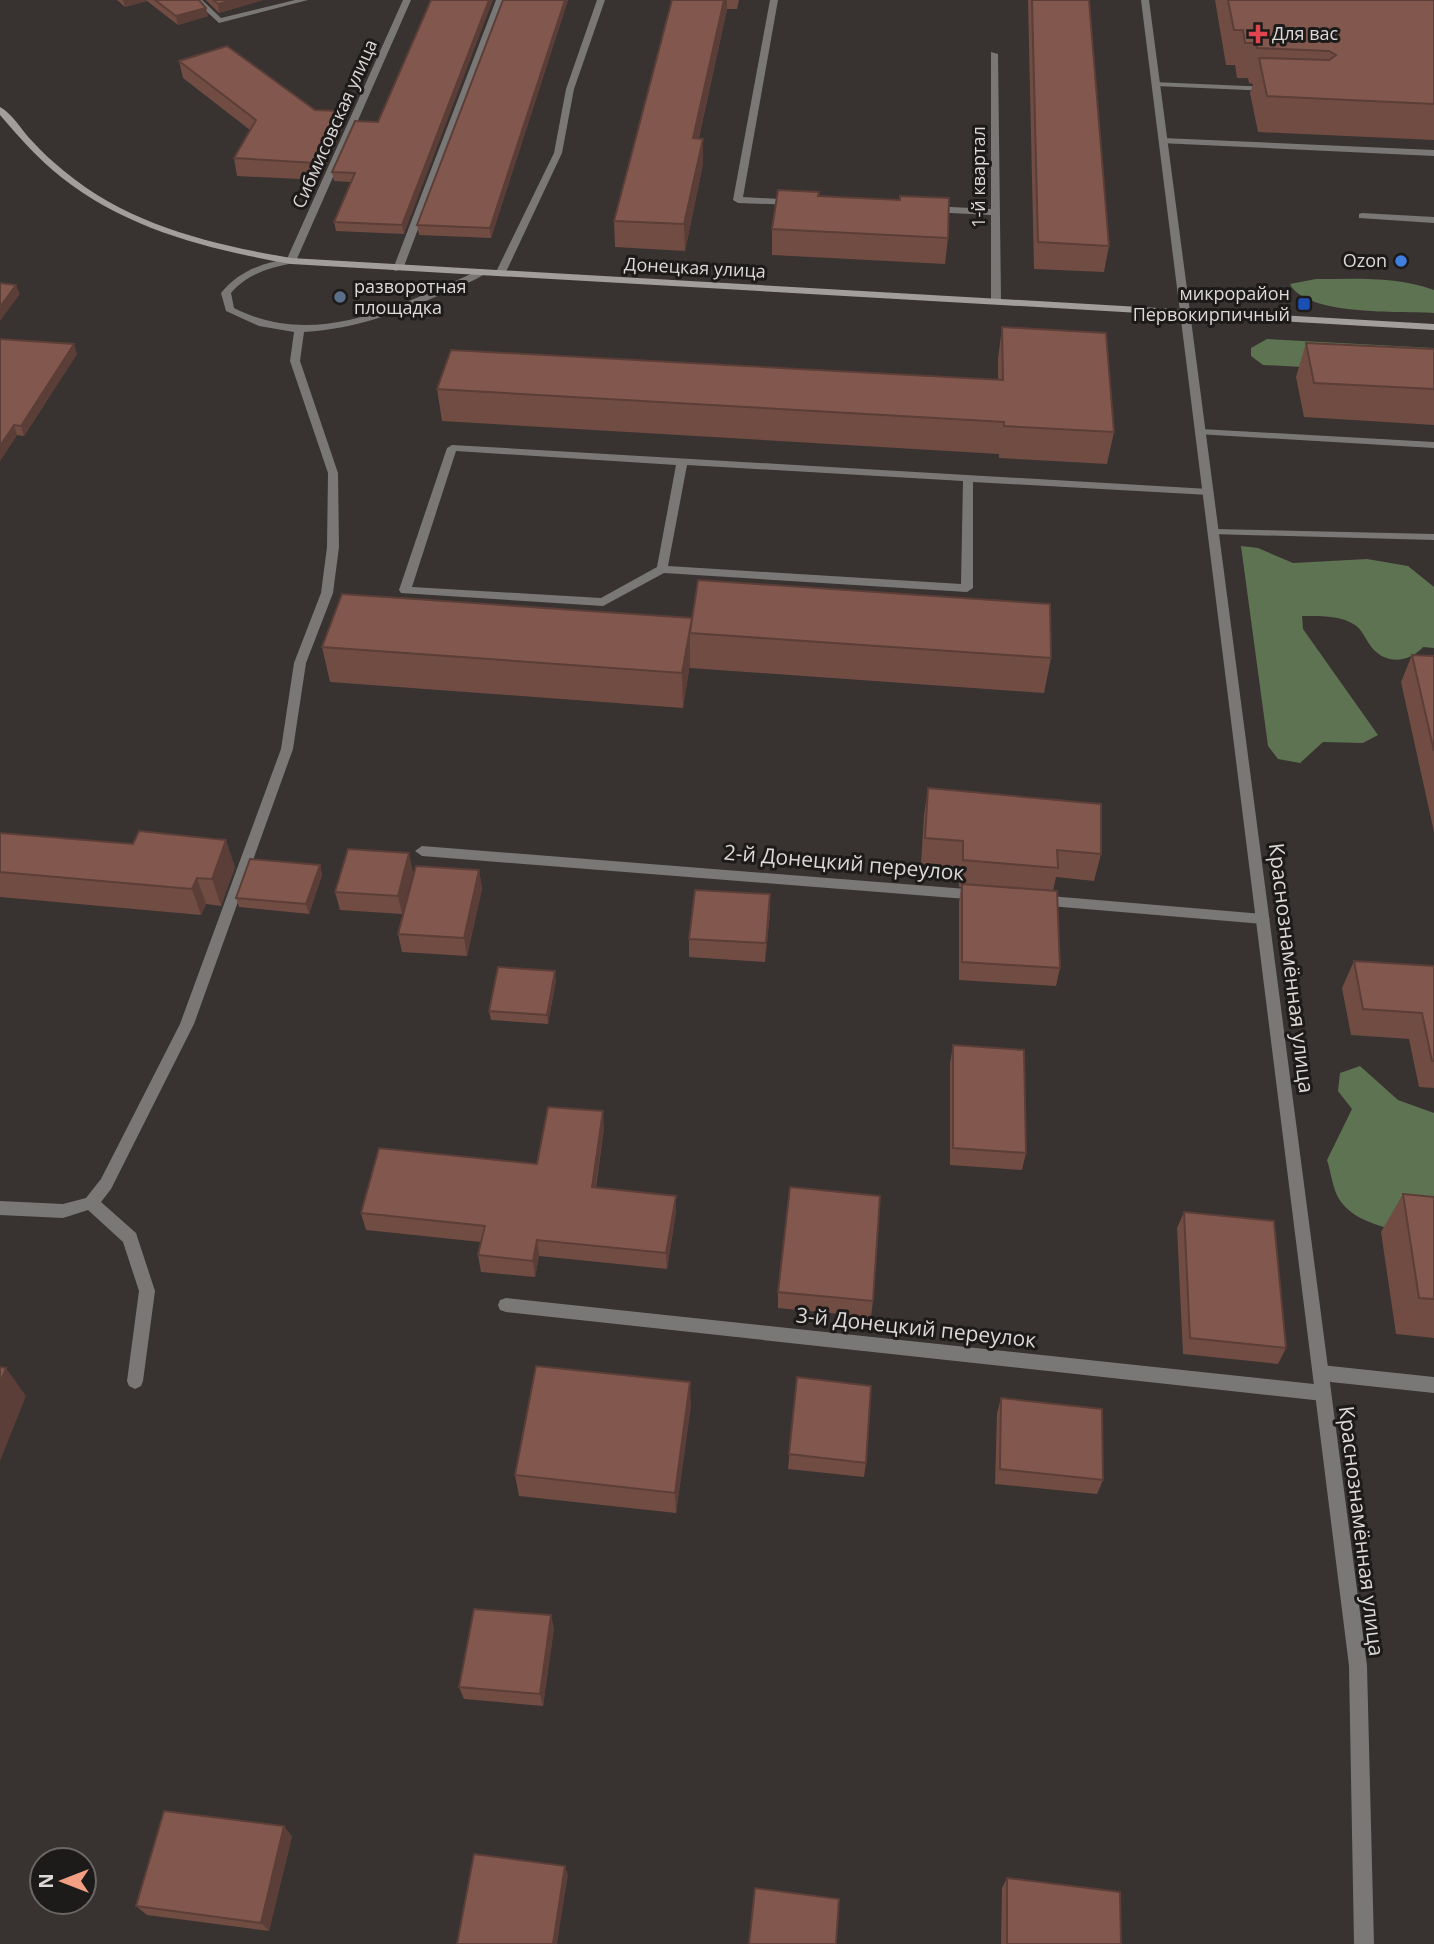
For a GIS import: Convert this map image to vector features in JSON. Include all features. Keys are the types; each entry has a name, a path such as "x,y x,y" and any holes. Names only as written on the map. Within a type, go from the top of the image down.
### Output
{"main road":[{"name":"Донецкая улица","path":"0,110 16,131 74,185 113,210 166,234 226,251 291,261 1434,327"}],"street":[{"path":"198,0 219,21 304,0"},
{"name":"Сибмисовская улица","path":"291,261 407,0"},
{"path":"398,269 500,0"},
{"path":"500,274 558,153 570,89 601,0"},
{"path":"775,0 738,200 806,203"},
{"name":"Краснознамённая улица","path":"1145,0 1358,1666 1364,1944"},
{"name":"1-й квартал","path":"994,54 996,300"},
{"path":"1156,84 1279,89"},
{"path":"1163,141 1434,153"},
{"path":"914,208 995,212"},
{"path":"1362,216 1434,220"},
{"path":"291,261 263,265 239,277 226,293 229,309 251,321 275,328 327,329 359,322 481,273"},
{"path":"0,1208 63,1211 91,1203 106,1184 187,1024 287,749 300,663 327,593 333,547 332,473 295,361 299,329"},
{"path":"1201,432 1434,445"},
{"path":"968,478 967,588 662,569 603,603 405,590 452,448 1209,492"},
{"path":"662,569 682,461"},
{"path":"1214,532 1434,537"},
{"name":"2-й Донецкий переулок","path":"422,851 999,897"},
{"path":"1027,899 1263,919"},
{"path":"91,1203 130,1238 147,1291 135,1381"},
{"name":"3-й Донецкий переулок","path":"506,1305 1322,1393"},
{"path":"1321,1373 1433,1391"}],"green space":[{"path":"1316,279 1376,279 1405,282 1434,290 1434,313 1333,307 1314,302 1299,294 1290,284"},
{"path":"1267,339 1434,348 1434,374 1263,365 1251,356 1251,348"},
{"path":"1241,546 1258,548 1293,563 1367,559 1408,566 1434,587 1434,648 1423,647 1413,656 1400,660 1381,655 1372,648 1358,628 1343,619 1302,616 1303,629 1378,735 1363,743 1323,742 1300,763 1278,759 1268,746"},
{"path":"1360,1066 1398,1100 1434,1113 1434,1233 1397,1230 1371,1223 1349,1211 1336,1193 1327,1160 1352,1109 1338,1091 1340,1073"}],"building":[{"path":"155,0 199,0 206,8 176,16"},
{"path":"213,0 233,0 218,4"},
{"path":"431,0 489,0 402,225 334,222 355,173 332,172 355,121 378,122"},
{"path":"503,0 565,0 490,228 417,225"},
{"path":"672,0 724,0 693,138 703,139 684,224 614,221"},
{"path":"1032,0 1089,0 1109,246 1038,242"},
{"path":"1228,0 1434,0 1434,104 1267,96 1259,58 1329,60 1336,55 1329,51 1257,48 1256,43 1245,43 1243,30 1234,30"},
{"path":"227,46 315,110 339,111 316,163 234,158 256,120 179,61"},
{"path":"778,190 819,192 818,196 900,200 900,196 949,198 948,238 772,229"},
{"path":"0,283 16,285 0,307"},
{"path":"1002,327 1106,333 1114,432 1004,426 1004,422 437,389 451,350 1003,380"},
{"path":"0,339 74,344 21,426 14,425 0,446"},
{"path":"1306,343 1434,349 1434,389 1314,383"},
{"path":"698,580 1050,604 1051,658 690,633"},
{"path":"342,594 692,618 682,673 322,647"},
{"path":"1412,655 1434,656 1434,751"},
{"path":"928,788 1101,804 1101,854 1057,850 1058,868 963,860 963,841 925,838"},
{"path":"139,831 226,840 212,879 197,878 192,889 0,872 0,833 133,844"},
{"path":"348,849 409,853 398,896 335,892"},
{"path":"250,859 320,865 306,904 236,898"},
{"path":"416,866 479,870 464,938 398,934"},
{"path":"962,884 1057,891 1060,968 962,962"},
{"path":"695,890 770,894 766,943 689,939"},
{"path":"1354,961 1434,966 1434,1061 1422,1013 1363,1009"},
{"path":"498,967 555,971 547,1015 489,1011"},
{"path":"953,1045 1024,1050 1026,1153 953,1148"},
{"path":"548,1107 603,1111 592,1187 676,1196 666,1253 537,1240 533,1261 478,1255 485,1226 361,1213 379,1148 537,1164"},
{"path":"790,1187 880,1196 873,1301 778,1292"},
{"path":"1403,1194 1434,1197 1434,1299 1419,1298"},
{"path":"1184,1212 1274,1221 1286,1348 1190,1338"},
{"path":"536,1366 690,1382 675,1493 515,1475"},
{"path":"0,1367 6,1368 0,1383"},
{"path":"797,1377 871,1386 866,1463 789,1454"},
{"path":"1001,1398 1102,1409 1103,1480 1000,1469"},
{"path":"474,1609 551,1615 540,1694 459,1687"},
{"path":"164,1811 284,1826 261,1923 136,1906"},
{"path":"474,1854 565,1866 553,1944 457,1944"},
{"path":"1007,1878 1120,1892 1121,1944 1007,1944"},
{"path":"755,1888 839,1899 836,1944 749,1944"}],"place":[{"name":"Для вас","path":"1258,34"},
{"name":"Ozon","path":"1401,261"},
{"name":"разворотная площадка","path":"340,297"},
{"name":"микрорайон Первокирпичный","path":"1304,304"}]}
